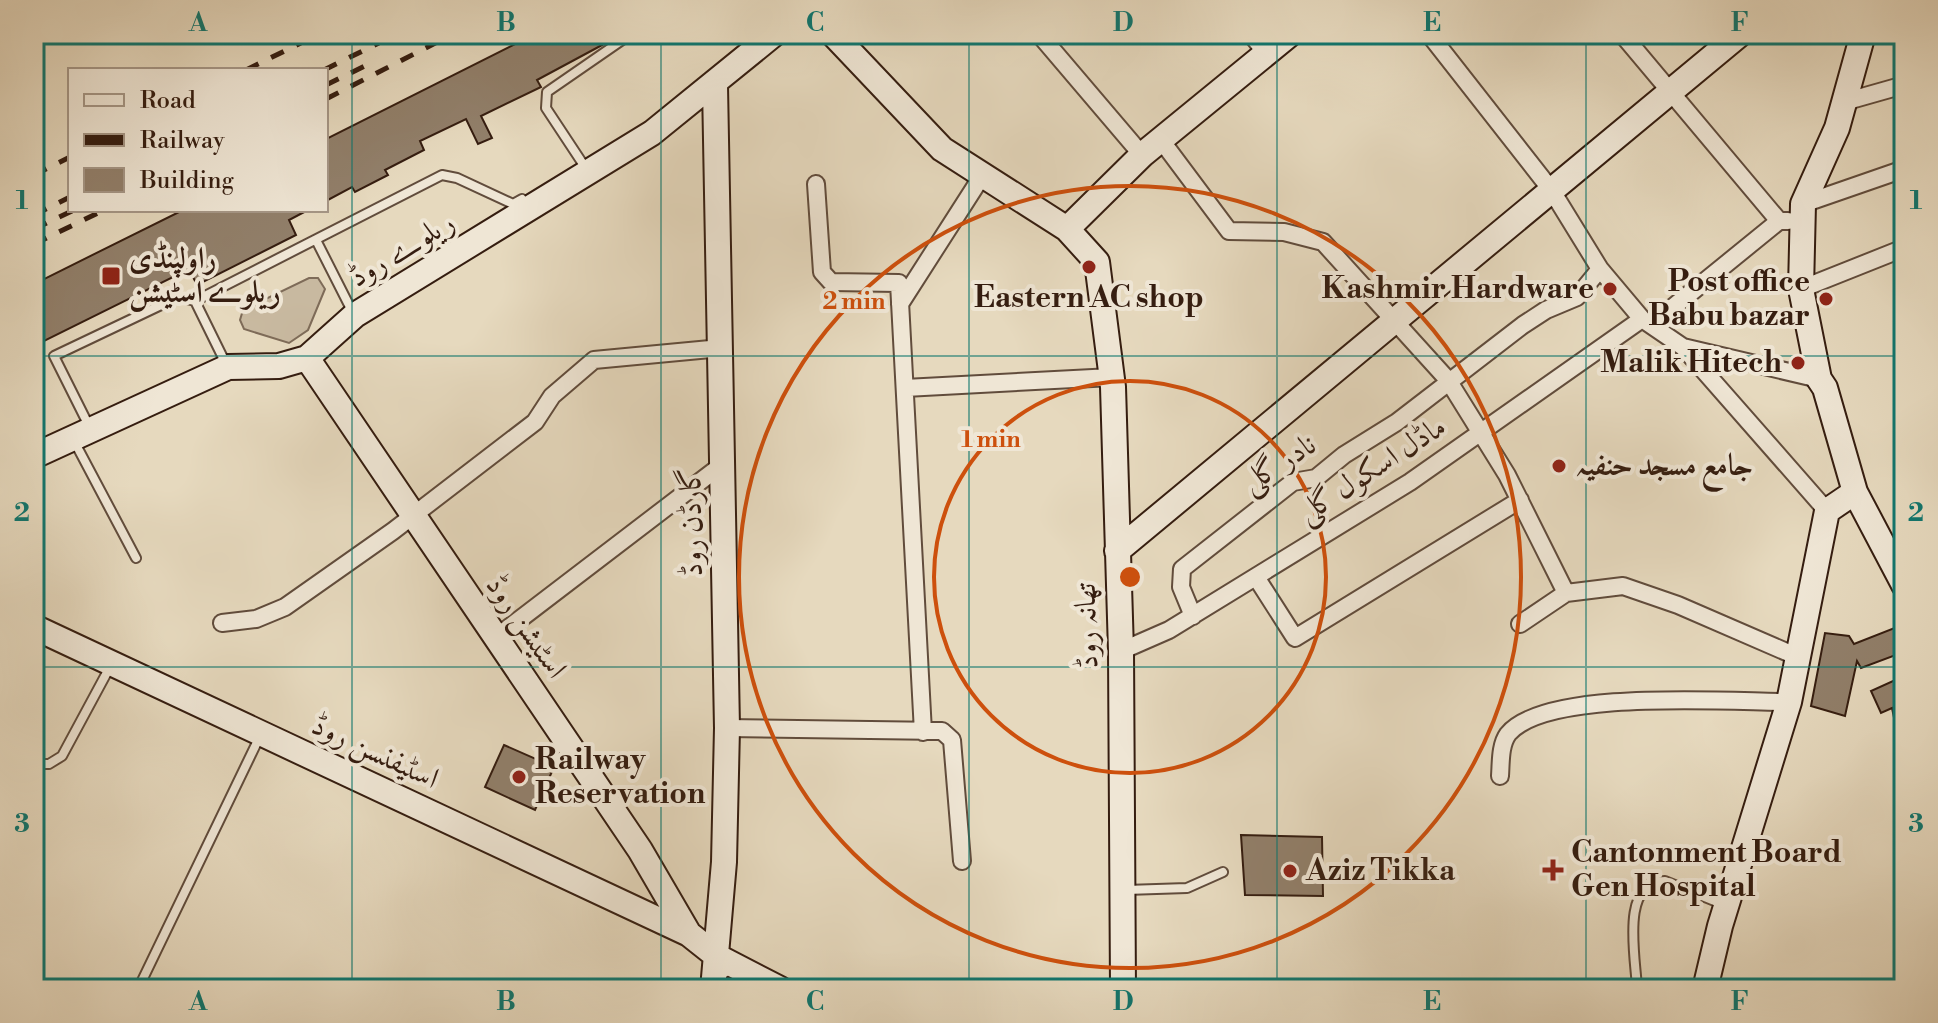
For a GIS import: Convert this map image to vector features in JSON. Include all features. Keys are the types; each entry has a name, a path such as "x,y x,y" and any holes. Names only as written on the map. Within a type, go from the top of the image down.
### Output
{"street":[{"name":"ریلوے روڈ","path":"34,456 228,367 279,366 307,358 355,315 639,141 715,86 774,34"},
{"path":"833,34 942,149 1067,229 1258,44 1290,34"},
{"path":"1039,34 1142,155"},
{"path":"1429,34 1552,191 1600,269 1646,322 1683,347 1827,511"},
{"path":"1622,34 1671,92 1795,215"},
{"path":"1117,551 1740,34"},
{"path":"1863,34 1844,102 1795,215 1801,289 1819,379 1825,388 1855,492 1904,585"},
{"path":"1844,102 1904,85"},
{"name":"گارڈن روڈ","path":"713,989 718,957 727,728 715,86"},
{"path":"1161,140 1229,231 1284,232 1323,242 1396,321 1448,380 1481,432 1520,500 1566,593"},
{"name":"ماڈل اسکول گلی","path":"1121,651 1193,616 1410,482 1646,322 1795,215 1904,169"},
{"path":"900,304 982,176"},
{"path":"816,184 822,272 831,282 899,283 923,732"},
{"name":"تھانہ روڈ","path":"1067,229 1097,262 1112,377 1121,651 1123,989"},
{"path":"1801,289 1904,248"},
{"path":"1448,380 1534,317 1577,297 1600,269"},
{"path":"1683,347 1819,379"},
{"path":"222,623 256,619 285,607 412,518 535,422 552,396 594,360 721,348"},
{"name":"اسٹیشن روڈ","path":"307,358 412,518 640,850 689,934"},
{"path":"905,388 1112,377"},
{"name":"نادر گلی","path":"1193,616 1181,587 1182,569 1293,482 1316,478 1344,455 1397,422 1448,380"},
{"path":"494,639 723,464"},
{"path":"1705,989 1726,905 1789,702 1827,511 1855,492"},
{"path":"1256,577 1295,638 1520,500"},
{"path":"1520,624 1566,593 1623,586 1678,605 1798,657"},
{"name":"اسٹیفنسن روڈ","path":"34,627 689,934"},
{"path":"1500,776 1503,741 1507,735 1523,722 1553,713 1600,703 1789,702"},
{"path":"727,728 942,731 952,740 962,861"},
{"path":"689,934 718,957 780,989"},
{"path":"718,957 730,989"}],"lane":[{"path":"583,164 546,108 547,92 631,34"},
{"path":"136,558 82,434 54,356 178,297 195,301 442,175 457,178 513,204 644,126 675,112"},
{"path":"316,240 355,315"},
{"path":"195,301 228,367"},
{"path":"34,760 49,764 62,756 111,663"},
{"path":"138,989 261,734"},
{"path":"1121,890 1187,888 1223,872"},
{"path":"1637,989 1634,907 1645,888 1656,881 1665,881 1726,905"}],"shaded area":[{"path":"309,278 318,278 325,289 308,330 289,343 244,329 240,320 243,310"}],"building":[{"path":"535,34 598,34 604,44 537,80 541,87 481,116 492,138 478,144 466,119 420,141 424,150 385,170 388,175 355,192 352,187 328,200 328,138"},
{"name":"راولپنڈی ریلوے اسٹیشن","path":"179,212 304,212 289,220 296,235 197,285 189,269 34,346 34,284"},
{"path":"1897,627 1904,652 1861,668 1857,661 1845,716 1811,706 1825,633 1849,636 1854,644"},
{"path":"1904,676 1904,736 1898,737 1892,708 1881,713 1871,691"},
{"name":"Railway Reservation","path":"504,745 554,767 535,810 485,787"},
{"path":"1241,835 1322,837 1323,896 1245,895"}],"railway":[{"path":"250,68 319,34"},
{"path":"328,68 397,34"},
{"path":"328,98 453,34"},
{"path":"328,84 373,62"},
{"path":"34,175 68,158"},
{"path":"34,215 68,198"},
{"path":"34,229 70,212"},
{"path":"34,244 100,212"}],"place":[{"name":"Eastern AC shop","path":"1089,267"},
{"name":"راولپنڈی ریلوے اسٹیشن","path":"111,276"},
{"name":"Kashmir Hardware","path":"1610,289"},
{"name":"Post office Babu bazar","path":"1826,299"},
{"name":"Malik Hitech","path":"1798,363"},
{"name":"جامع مسجد حنفیہ","path":"1559,466"},
{"name":"Railway Reservation","path":"519,777"},
{"name":"Cantonment Board Gen Hospital","path":"1553,870"},
{"name":"Aziz Tikka","path":"1290,871"}]}
